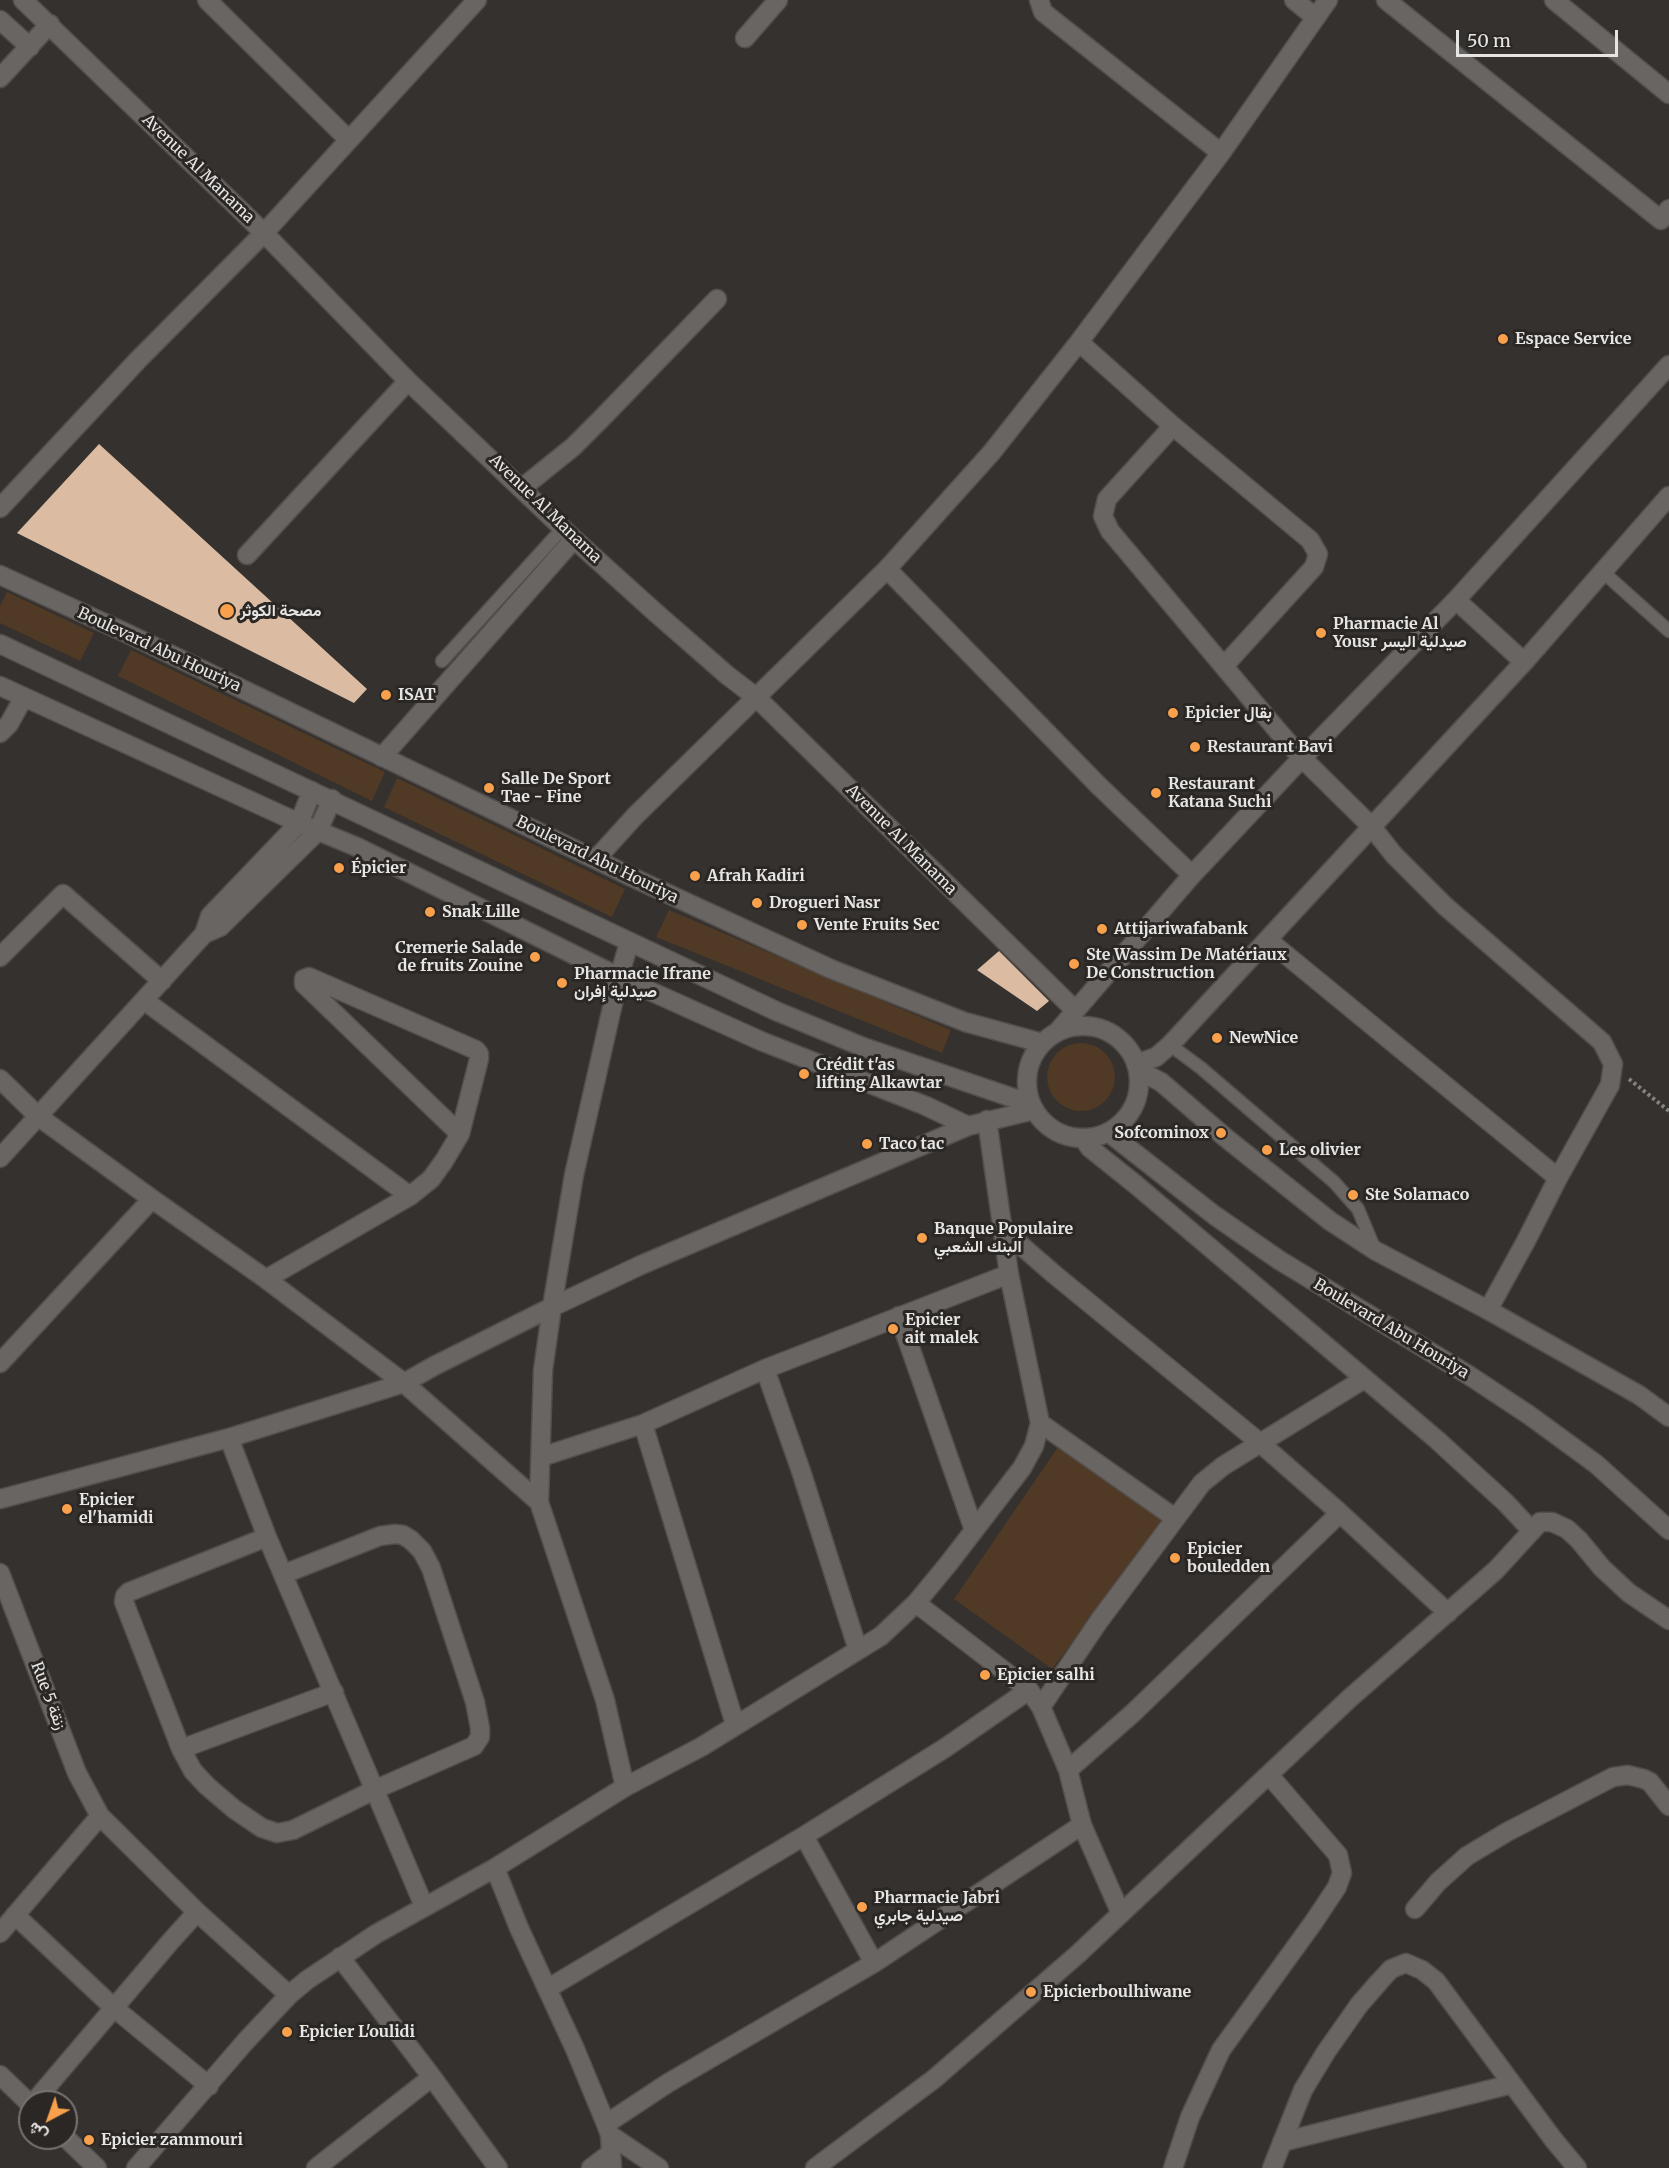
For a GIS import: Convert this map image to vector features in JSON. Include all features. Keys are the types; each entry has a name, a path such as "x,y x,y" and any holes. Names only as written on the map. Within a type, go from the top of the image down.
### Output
{"street":[{"name":"Avenue Al Manama","path":"23,0 264,233 408,381 656,613 757,698 1075,1010"},
{"path":"207,0 349,140"},
{"path":"0,508 138,360 264,233 477,0"},
{"path":"745,38 778,0"},
{"path":"1039,0 1043,12 1221,153"},
{"path":"1294,0 1315,16"},
{"path":"596,859 635,816 887,569 992,452 1079,342 1221,153 1328,0"},
{"path":"1386,0 1666,218"},
{"path":"1554,0 1669,94"},
{"path":"0,20 30,47"},
{"path":"0,78 50,24"},
{"path":"522,488 573,447 717,299"},
{"path":"1079,342 1173,426 1310,540 1318,554 1314,567 1224,666"},
{"path":"1058,1031 1078,1025 1105,1030 1122,1041 1137,1067 1139,1091 1132,1109 1120,1125 1108,1132 1096,1137 1083,1138 1063,1135 1052,1129 1033,1107 1027,1091 1027,1071 1034,1053 1042,1043 1058,1031 1192,875 1456,600 1669,365"},
{"path":"247,555 408,381"},
{"path":"1173,426 1107,499 1103,516 1110,531 1302,758 1371,826 1394,855 1445,906 1602,1042 1613,1064 1610,1085 1488,1310"},
{"path":"1137,1067 1156,1057 1170,1045 1268,940 1524,662 1669,496"},
{"path":"382,757 569,533"},
{"path":"887,569 1083,770 1192,875"},
{"name":"Boulevard Abu Houriya","path":"0,575 126,633 638,880 851,978 965,1022 1042,1043"},
{"path":"1456,600 1524,662"},
{"path":"0,644 332,799 629,943 776,1011 863,1047 1033,1107"},
{"path":"0,686 299,823 357,847 619,977 761,1041 926,1106 968,1126"},
{"path":"0,733 9,724 24,697"},
{"path":"0,1158 204,934 210,916 299,823 312,791"},
{"path":"204,934 220,927 318,831 332,799"},
{"path":"0,957 63,894 162,981"},
{"path":"1268,940 1558,1178"},
{"path":"625,1787 605,1700 539,1502 543,1370 552,1307 574,1175 619,977 629,943"},
{"path":"266,1279 410,1196 431,1179 460,1134 479,1059 476,1050 309,976 304,979 304,984 460,1134"},
{"path":"145,1001 410,1196"},
{"path":"1137,1067 1161,1082 1288,1190 1330,1221 1376,1251 1488,1310 1639,1395 1669,1417"},
{"path":"0,1079 39,1117 266,1279 404,1383 539,1502"},
{"path":"0,1499 229,1438 404,1383 552,1307 641,1265 968,1126 1033,1107"},
{"path":"136,2168 289,1995 340,1957 424,1906 495,1868 625,1787 701,1747 881,1636 916,1603 1022,1468 1034,1446 1040,1423 1009,1274 987,1120"},
{"name":"Boulevard Abu Houriya","path":"1108,1132 1214,1215 1279,1260 1470,1376 1529,1415 1596,1464 1669,1530"},
{"path":"1083,1138 1090,1148 1436,1438 1506,1503 1532,1531"},
{"path":"0,1363 152,1199"},
{"path":"1002,1229 1259,1443 1340,1513 1448,1613"},
{"path":"541,1457 643,1424 765,1369 1009,1274"},
{"path":"899,1316 974,1530"},
{"path":"765,1369 801,1471 858,1650"},
{"path":"1041,1707 1099,1621 1202,1483 1223,1466 1364,1379"},
{"path":"1040,1423 1175,1518"},
{"path":"643,1424 735,1724"},
{"path":"229,1438 267,1537 424,1906"},
{"path":"1068,1770 1133,1713 1340,1513"},
{"path":"815,2168 934,2079 1078,1954 1359,1690 1514,1553 1540,1522 1545,1521 1567,1529 1602,1568 1629,1593 1669,1620"},
{"path":"267,1537 129,1592 124,1602 181,1749 193,1771 234,1809 271,1832 285,1833 374,1790 474,1746 480,1737 480,1728 475,1702 431,1568 422,1551 411,1540 403,1535 381,1536 284,1574"},
{"name":"Rue 5 زنقة","path":"0,1573 77,1773 100,1816 197,1912 289,1995"},
{"path":"916,1603 1029,1690 1041,1707 1068,1770 1082,1825 1121,1914"},
{"path":"547,1989 804,1836 945,1748 1029,1690"},
{"path":"181,1749 334,1692"},
{"path":"1173,2168 1190,2117 1217,2057 1313,1923 1337,1887 1342,1873 1338,1855 1327,1840 1269,1775"},
{"path":"1415,1909 1444,1875 1467,1856 1507,1832 1613,1777 1628,1775 1650,1782 1669,1806"},
{"path":"0,1933 100,1816"},
{"path":"591,2168 668,2083 874,1963 1082,1825"},
{"path":"804,1836 874,1963"},
{"path":"495,1868 610,2145 659,2168"},
{"path":"43,2090 197,1912"},
{"path":"15,1915 113,2007 209,2086"},
{"path":"340,1957 498,2168"},
{"path":"1272,2168 1311,2074 1359,2005 1391,1969 1406,1963 1422,1970 1436,1981 1577,2168"},
{"path":"0,2075 18,2091"},
{"path":"326,2165 432,2077"},
{"path":"1282,2142 1512,2084"},
{"path":"78,2150 97,2168"}],"lane":[{"path":"442,661 569,533"},
{"path":"1603,572 1669,631"},
{"path":"1170,1045 1201,1068 1334,1182 1358,1209 1376,1251"}],"path":[{"path":"1613,1064 1669,1111"}],"shaded area":[{"path":"7,592 94,633 80,661 0,623 0,606"},
{"path":"131,650 385,772 372,801 118,676"},
{"path":"397,778 625,889 612,917 384,807"},
{"path":"669,910 951,1030 942,1053 656,937"},
{"path":"1074,1043 1088,1043 1100,1048 1110,1058 1115,1077 1110,1096 1100,1106 1088,1111 1074,1111 1062,1106 1052,1096 1047,1084 1047,1070 1052,1058 1062,1048"},
{"path":"1058,1447 1165,1519 1052,1669 954,1599"}],"building":[{"name":"مصحة الكوثر","path":"99,444 367,689 354,703 17,533"},
{"path":"999,951 1049,1001 1037,1011 977,970"}],"place":[{"name":"Espace Service","path":"1503,339"},
{"name":"مصحة الكوثر","path":"227,611"},
{"name":"Pharmacie Al Yousr صيدلية اليسر","path":"1321,633"},
{"name":"ISAT","path":"386,695"},
{"name":"Epicier بقال","path":"1173,713"},
{"name":"Restaurant Bavi","path":"1195,747"},
{"name":"Salle De Sport Tae - Fine","path":"489,788"},
{"name":"Restaurant Katana Suchi","path":"1156,793"},
{"name":"Épicier","path":"339,868"},
{"name":"Afrah Kadiri","path":"695,876"},
{"name":"Drogueri Nasr","path":"757,903"},
{"name":"Snak Lille","path":"430,912"},
{"name":"Vente Fruits Sec","path":"802,925"},
{"name":"Attijariwafabank","path":"1102,929"},
{"name":"Cremerie Salade de fruits Zouine","path":"535,957"},
{"name":"Ste Wassim De Matériaux De Construction","path":"1074,964"},
{"name":"Pharmacie Ifrane صيدلية إفران","path":"562,983"},
{"name":"NewNice","path":"1217,1038"},
{"name":"Crédit t'as lifting Alkawtar","path":"804,1074"},
{"name":"Sofcominox","path":"1221,1133"},
{"name":"Taco tac","path":"867,1144"},
{"name":"Les olivier","path":"1267,1150"},
{"name":"Ste Solamaco","path":"1353,1195"},
{"name":"Banque Populaire البنك الشعبي","path":"922,1238"},
{"name":"Epicier ait malek","path":"893,1329"},
{"name":"Epicier el'hamidi","path":"67,1509"},
{"name":"Epicier bouledden","path":"1175,1558"},
{"name":"Epicier salhi","path":"985,1675"},
{"name":"Pharmacie Jabri صيدلية جابري","path":"862,1907"},
{"name":"Epicierboulhiwane","path":"1031,1992"},
{"name":"Epicier L'oulidi","path":"287,2032"},
{"name":"Epicier zammouri","path":"89,2140"}]}
